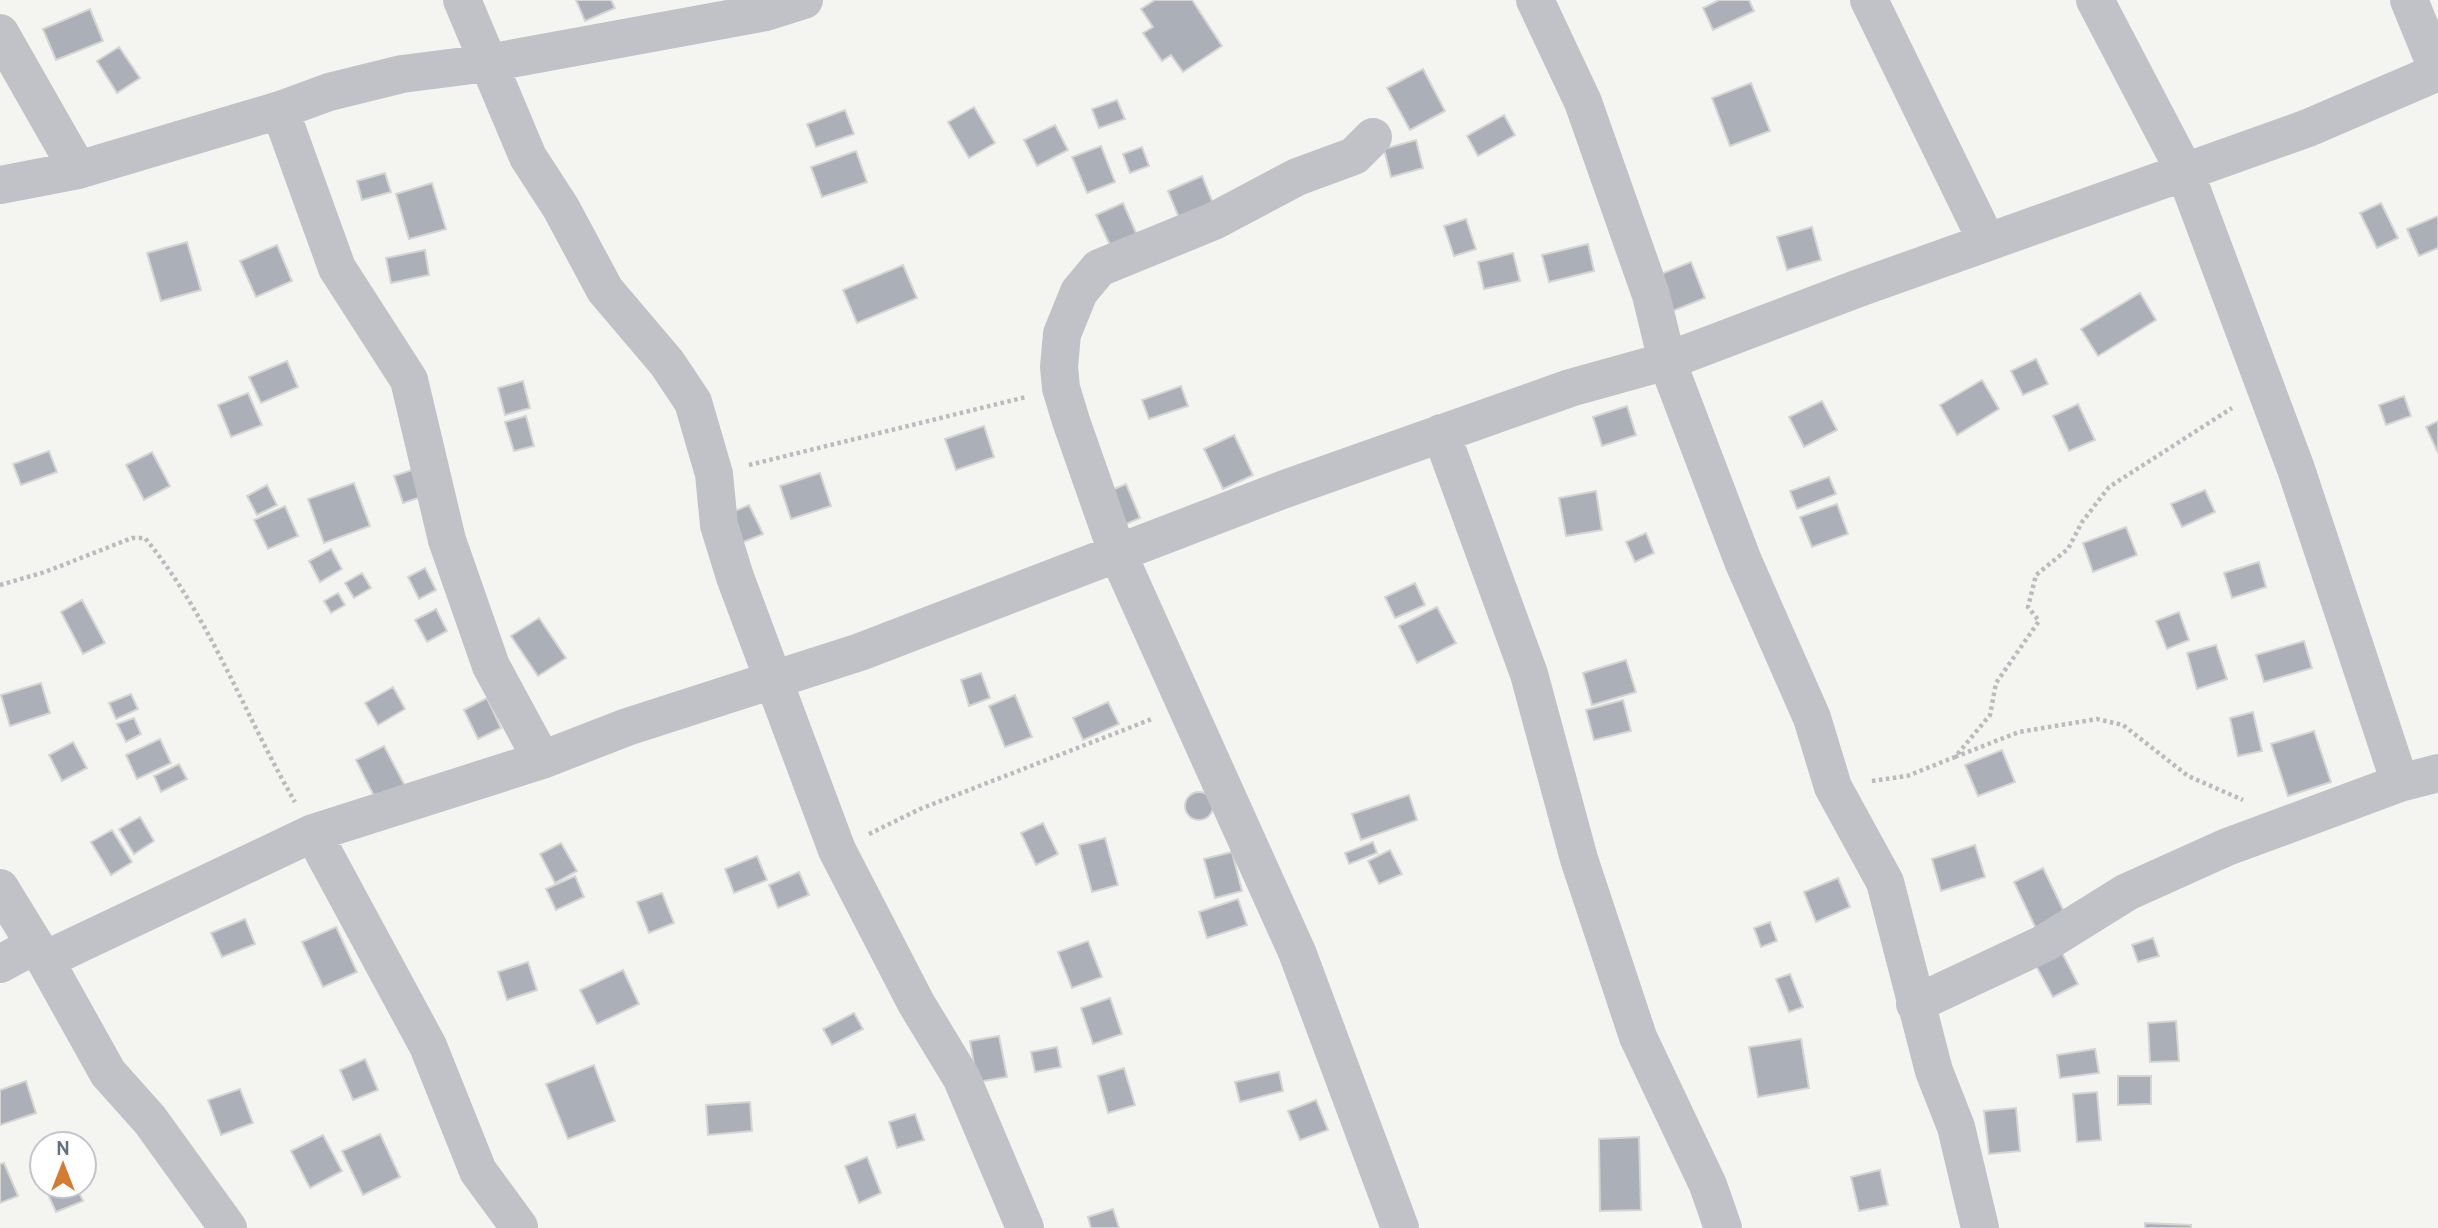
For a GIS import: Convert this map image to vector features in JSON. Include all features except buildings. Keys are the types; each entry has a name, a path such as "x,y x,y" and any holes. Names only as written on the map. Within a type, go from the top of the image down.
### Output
{"street":[{"path":"462,0 528,157 561,208 605,290 667,363 693,402 714,474 719,525 772,680 837,850 916,1003 962,1079 1025,1228"},
{"path":"0,185 78,170 280,110 329,92 402,74 488,63 766,12 804,0"},
{"path":"1535,0 1583,102 1651,295 1667,361 1743,561 1812,718 1833,787 1885,881 1915,1004 1934,1071 1956,1128 1980,1228"},
{"path":"1869,0 1987,242"},
{"path":"2095,0 2185,172 2265,386 2400,783"},
{"path":"0,964 40,952 313,833 542,760 627,727 860,652 1117,552 1441,433 1570,388 1667,361 1987,242 2308,128 2438,72 2409,0"},
{"path":"0,33 78,170"},
{"path":"280,110 337,268 410,380 447,540 491,666 542,760"},
{"path":"1373,137 1354,156 1297,177 1214,221 1099,268 1079,292 1062,334 1061,388 1117,552 1297,952 1400,1228"},
{"path":"1441,433 1529,674 1579,859 1638,1037 1708,1185 1723,1228"},
{"path":"1915,1004 2045,943 2127,892 2227,847 2400,783 2438,773"},
{"path":"313,833 428,1046 478,1171 519,1227"},
{"path":"0,888 40,952 108,1073 150,1120 228,1228"}],"path":[{"path":"1955,757 1990,715 1996,683 2039,621 2028,607 2036,575 2068,549 2082,522 2109,487 2265,386"},
{"path":"714,474 1061,388"},
{"path":"0,585 46,572 132,538 145,538 199,614 266,752 313,833"},
{"path":"837,850 920,809 1186,705"},
{"path":"1833,787 1907,776 2019,732 2097,719 2123,725 2188,776 2250,803"}]}
